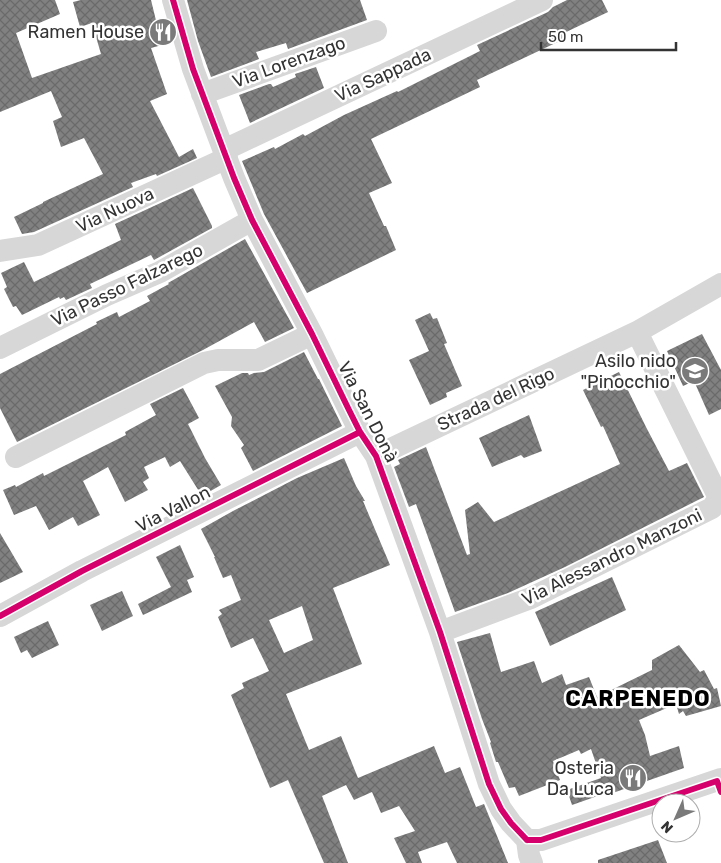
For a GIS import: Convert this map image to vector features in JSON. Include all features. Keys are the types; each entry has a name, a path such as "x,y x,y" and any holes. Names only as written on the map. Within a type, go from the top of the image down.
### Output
{"street":[{"name":"Via San Donà","path":"173,0 202,94 252,220 312,334 360,432 376,456 440,632 489,784 511,823 527,840"},
{"name":"Via Sappada","path":"225,154 542,0"},
{"name":"Via Lorenzago","path":"202,94 376,31"},
{"name":"Via Nuova","path":"0,251 38,245 225,154"},
{"name":"Via Passo Falzarego","path":"0,348 160,272 252,220"},
{"name":"Strada del Rigo","path":"376,456 637,332 721,284"},
{"name":"Via Alessandro Manzoni","path":"440,632 530,598 712,508 719,498 637,332"},
{"path":"16,457 204,363 218,360 258,360 312,334"},
{"name":"Via Vallon","path":"0,616 82,571 360,432"},
{"path":"532,863 527,840 541,840 719,780"}],"building":[{"path":"0,0 55,0 60,14 16,33 32,78 101,54 92,23 80,27 73,2 81,0 151,0 162,45 151,48 167,94 150,101 179,157 193,149 197,158 157,176 156,174 131,183 133,187 34,232 22,234 14,217 103,174 84,138 61,147 53,121 62,117 51,91 0,112"},
{"path":"187,0 360,0 367,20 288,49 286,43 256,52 259,59 211,77 198,41"},
{"path":"567,0 602,0 608,12 562,34 564,39 477,80 480,87 371,139 392,183 369,193 396,250 307,293 264,214 242,161 274,147 275,149 303,134 305,136 344,115 398,92 480,51 477,45 548,12 553,7"},
{"path":"316,67 324,88 250,123 239,95 269,84 273,87 296,77 295,74"},
{"path":"193,188 212,228 154,260 151,255 90,284 92,288 66,300 64,297 60,299 59,297 22,315 16,306 13,307 4,289 7,287 1,273 24,262 34,282 121,240 115,224"},
{"path":"245,239 294,328 265,342 254,322 203,350 17,442 0,408 0,374 97,324 96,322 117,312 119,317 150,301 147,296"},
{"path":"430,313 433,319 437,318 447,343 444,344 462,386 446,393 447,397 430,405 409,360 429,351 415,320"},
{"path":"702,334 721,370 721,409 709,415 694,381 683,386 667,351"},
{"path":"304,352 342,426 253,471 241,448 244,445 231,426 232,417 215,386 242,373 248,373 249,375 264,372"},
{"path":"619,372 669,471 687,463 704,497 565,567 508,593 455,612 416,504 409,507 394,467 400,464 398,460 426,447 467,555 470,554 465,510 478,502 494,522 620,464 603,426 601,427 583,390"},
{"path":"183,388 199,418 188,424 221,485 202,496 180,461 170,467 165,457 144,467 149,478 143,482 148,490 125,502 108,467 83,481 100,515 78,526 73,517 49,530 36,506 14,515 3,490 15,485 16,487 43,473 44,476 126,435 125,432 156,415 150,404"},
{"path":"529,415 542,451 524,458 521,455 492,467 479,438"},
{"path":"344,458 356,486 365,501 363,501 390,565 333,588 362,664 286,694 309,750 341,736 358,778 434,746 445,773 460,767 476,807 484,804 508,863 457,863 447,842 418,852 422,863 406,863 394,838 415,831 399,806 381,813 372,792 354,800 346,785 322,796 348,863 324,863 288,780 270,788 231,695 244,688 242,683 269,671 253,638 231,648 218,617 222,614 219,610 241,600 231,575 223,578 201,529 297,478","holes":["302,606 313,640 284,653 269,620"]},
{"path":"0,533 23,572 0,583"},
{"path":"180,545 194,577 187,580 192,592 143,615 138,604 171,587 156,557"},
{"path":"612,577 626,610 550,646 535,612"},
{"path":"122,591 133,616 102,631 90,605"},
{"path":"48,621 59,645 32,658 27,650 21,653 14,637"},
{"path":"490,633 501,672 534,661 542,683 562,674 566,685 589,677 597,697 652,670 652,660 679,645 700,672 704,670 714,689 717,688 721,706 686,716 683,711 679,714 676,704 639,720 650,756 679,746 684,768 572,805 567,790 601,778 591,749 581,754 579,750 553,761 560,780 519,796 515,787 509,788 498,762 496,762 457,642"},
{"path":"651,842 659,843 667,863 598,863 598,860"}],"cycle path":[{"path":"173,0 193,69 252,220 312,334 360,432 376,456 440,632 489,784 501,809 527,840"},
{"path":"0,616 82,571 360,432"},
{"path":"527,840 541,840 717,781 721,792"}],"place":[{"name":"Ramen House","path":"163,32"},
{"name":"Asilo nido \"Pinocchio\"","path":"695,371"},
{"name":"Osteria Da Luca","path":"633,778"}],"district":[{"name":"CARPENEDO","path":"638,698"}]}
